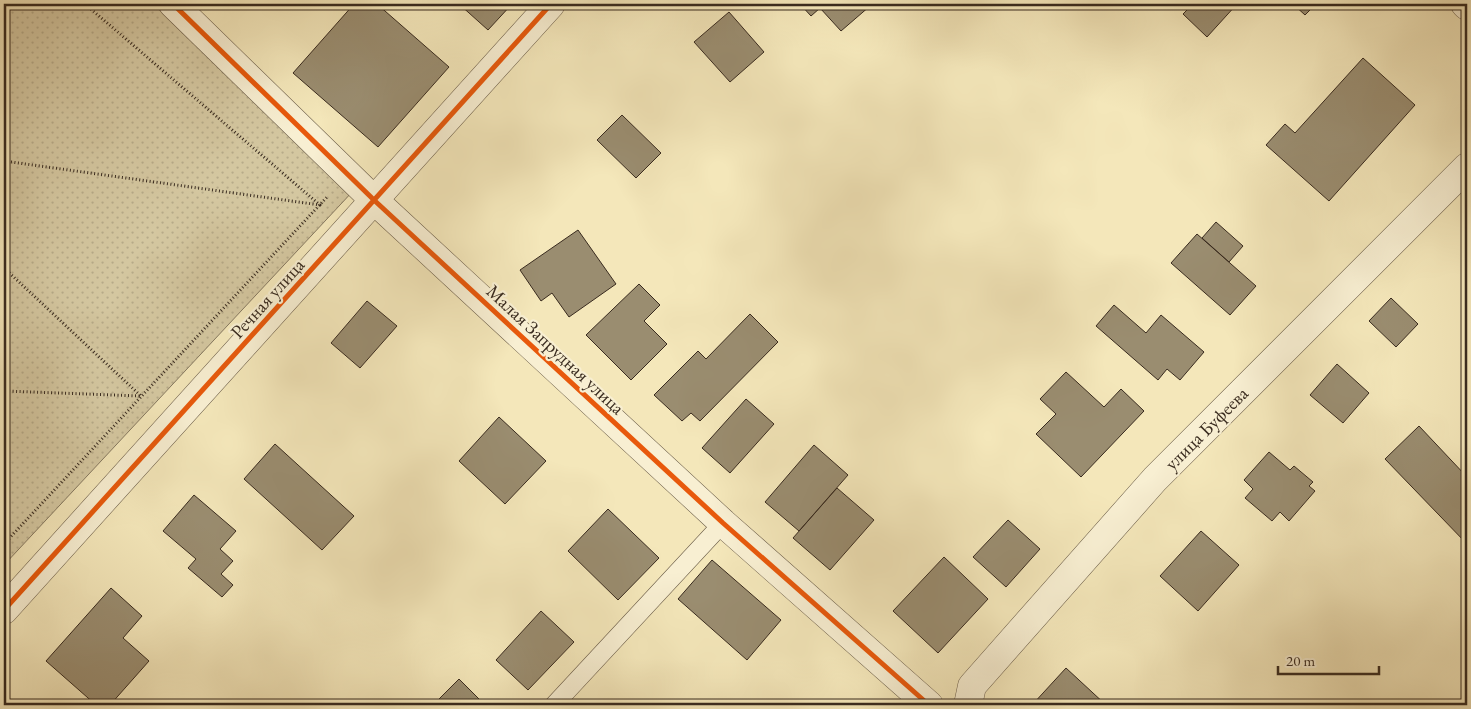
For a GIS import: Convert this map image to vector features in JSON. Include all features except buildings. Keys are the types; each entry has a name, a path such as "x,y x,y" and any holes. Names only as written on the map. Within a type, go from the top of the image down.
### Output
{"street":[{"name":"Малая Запрудная улица","path":"173,4 375,201 723,523 929,705"},
{"name":"Речная улица","path":"4,610 551,4"},
{"name":"улица Буфеева","path":"968,705 972,686 1155,479 1467,167"}],"lane":[{"path":"554,705 723,523"}],"path":[{"path":"85,4 320,205"},
{"path":"4,161 320,205"},
{"path":"4,544 348,175"},
{"path":"4,268 141,396"},
{"path":"4,391 141,396"}],"shaded area":[{"path":"4,4 153,4 354,190 4,565"}],"cycle path":[{"path":"173,4 375,201 723,523 929,705"},
{"path":"4,610 551,4"}]}
